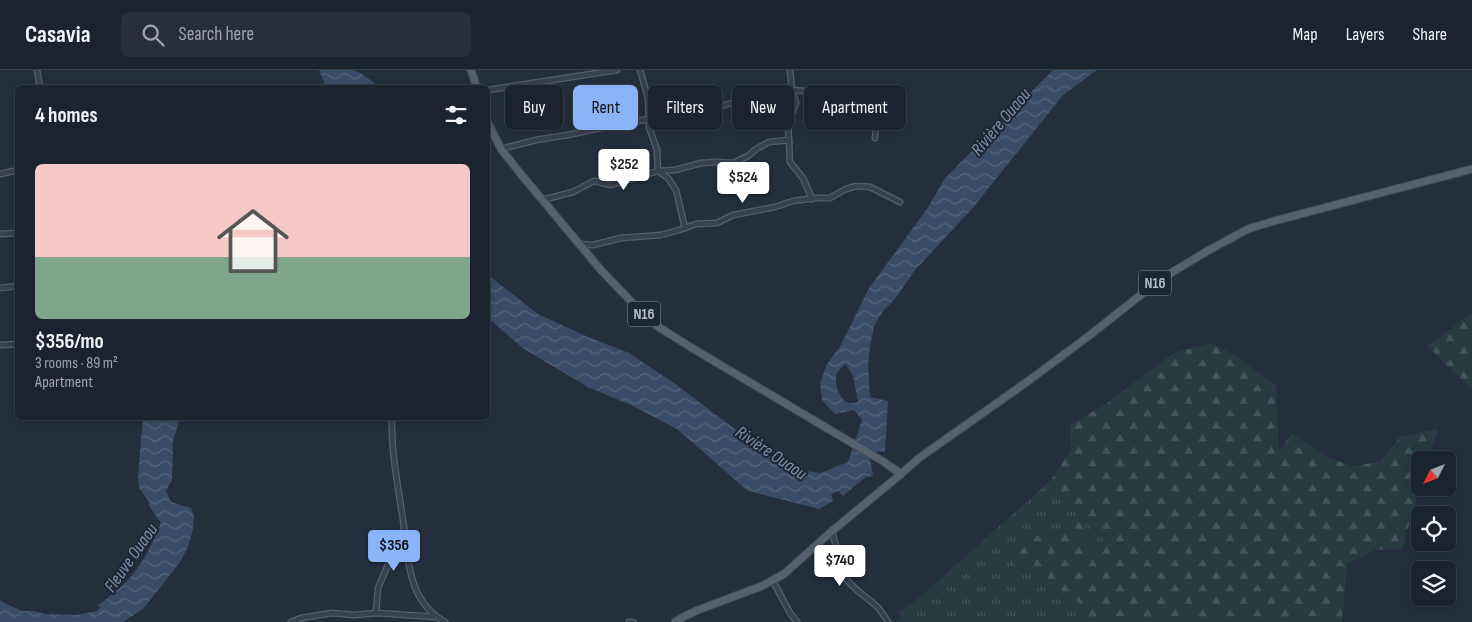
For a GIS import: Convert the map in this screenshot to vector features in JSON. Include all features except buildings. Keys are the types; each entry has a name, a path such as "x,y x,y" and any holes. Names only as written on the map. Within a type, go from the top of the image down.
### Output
{"main road":[{"path":"471,70 476,85"},
{"name":"N16","path":"490,127 502,149 578,244 640,311 660,328 884,462 900,474"},
{"name":"N16","path":"675,622 698,610 773,581 784,574 919,458 1090,336 1161,279 1209,250 1248,230 1274,221 1472,169"}],"street":[{"path":"37,70 40,85"},
{"path":"490,90 617,70"},
{"path":"640,70 648,98 647,119 657,150 658,170 668,178 676,190 685,228"},
{"path":"790,70 792,85"},
{"path":"794,90 828,88 859,105 870,113 876,125 875,138"},
{"path":"502,149 536,140 714,108 732,103"},
{"path":"788,130 790,162 803,178 812,199"},
{"path":"542,200 573,192 594,182 611,185 658,170 675,170 701,163 718,162 733,164 769,142 789,140"},
{"path":"0,174 15,171"},
{"path":"578,244 593,246 621,238 661,234 696,224 717,223 733,216 793,201 830,198 846,189 857,186 870,187 900,202"},
{"path":"0,234 15,233"},
{"path":"0,288 15,286"},
{"path":"0,345 15,344"},
{"path":"392,420 393,455 410,569 417,591 427,609 445,622"},
{"path":"376,613 378,588 404,528"},
{"path":"832,531 844,576 854,589 881,610 888,622"},
{"path":"773,581 790,614 797,622"},
{"path":"291,622 332,613 354,615 376,613 436,617"},
{"path":"629,622 634,622"}],"green space":[{"path":"1472,313 1472,390 1427,346"},
{"path":"1211,343 1238,357 1276,386 1279,451 1292,433 1328,457 1352,466 1380,462 1400,437 1438,429 1431,451 1411,451 1411,496 1418,496 1415,506 1411,506 1411,518 1402,549 1375,550 1347,563 1342,622 1105,622 1086,618 1081,604 1051,582 1017,568 1012,563 1032,536 1050,534 1079,522 1088,529 1089,548 1101,554 1104,551 1105,541 1051,480 1071,450 1070,425 1106,404 1173,353"},
{"path":"1051,480 1105,541 1104,551 1101,554 1094,555 1089,548 1088,541 1079,522 1050,534 1032,536 1013,563 1051,579 1081,604 1086,617 1105,622 895,622 901,618 899,612 919,598"}],"water":[{"path":"319,70 353,70 377,85 325,85"},
{"name":"Rivière Ouaou","path":"1053,70 1097,70 1063,95 972,209 915,270 895,299 883,311 874,326 868,364 870,397 888,401 885,452 878,451 870,458 873,476 866,477 843,496 838,491 831,494 833,501 819,509 748,491 677,429 633,406 588,387 524,349 490,320 490,277 538,314 629,353 674,383 778,462 800,470 820,473 848,462 862,420 854,410 835,414 822,400 820,383 827,364 841,345 869,288 927,209 945,178","holes":["846,364 853,376 858,402 848,403 844,400 836,385 837,373"]},
{"path":"143,420 179,420 173,441 172,480 166,491 171,502 191,508 194,516 193,529 188,547 180,562 143,609 123,622 0,622 0,601 22,611 76,615 97,611 101,607 97,606 122,586 137,570 161,523 139,488 138,475"}],"water label":[{"name":"Fleuve Ouaou","path":"131,558"}]}
